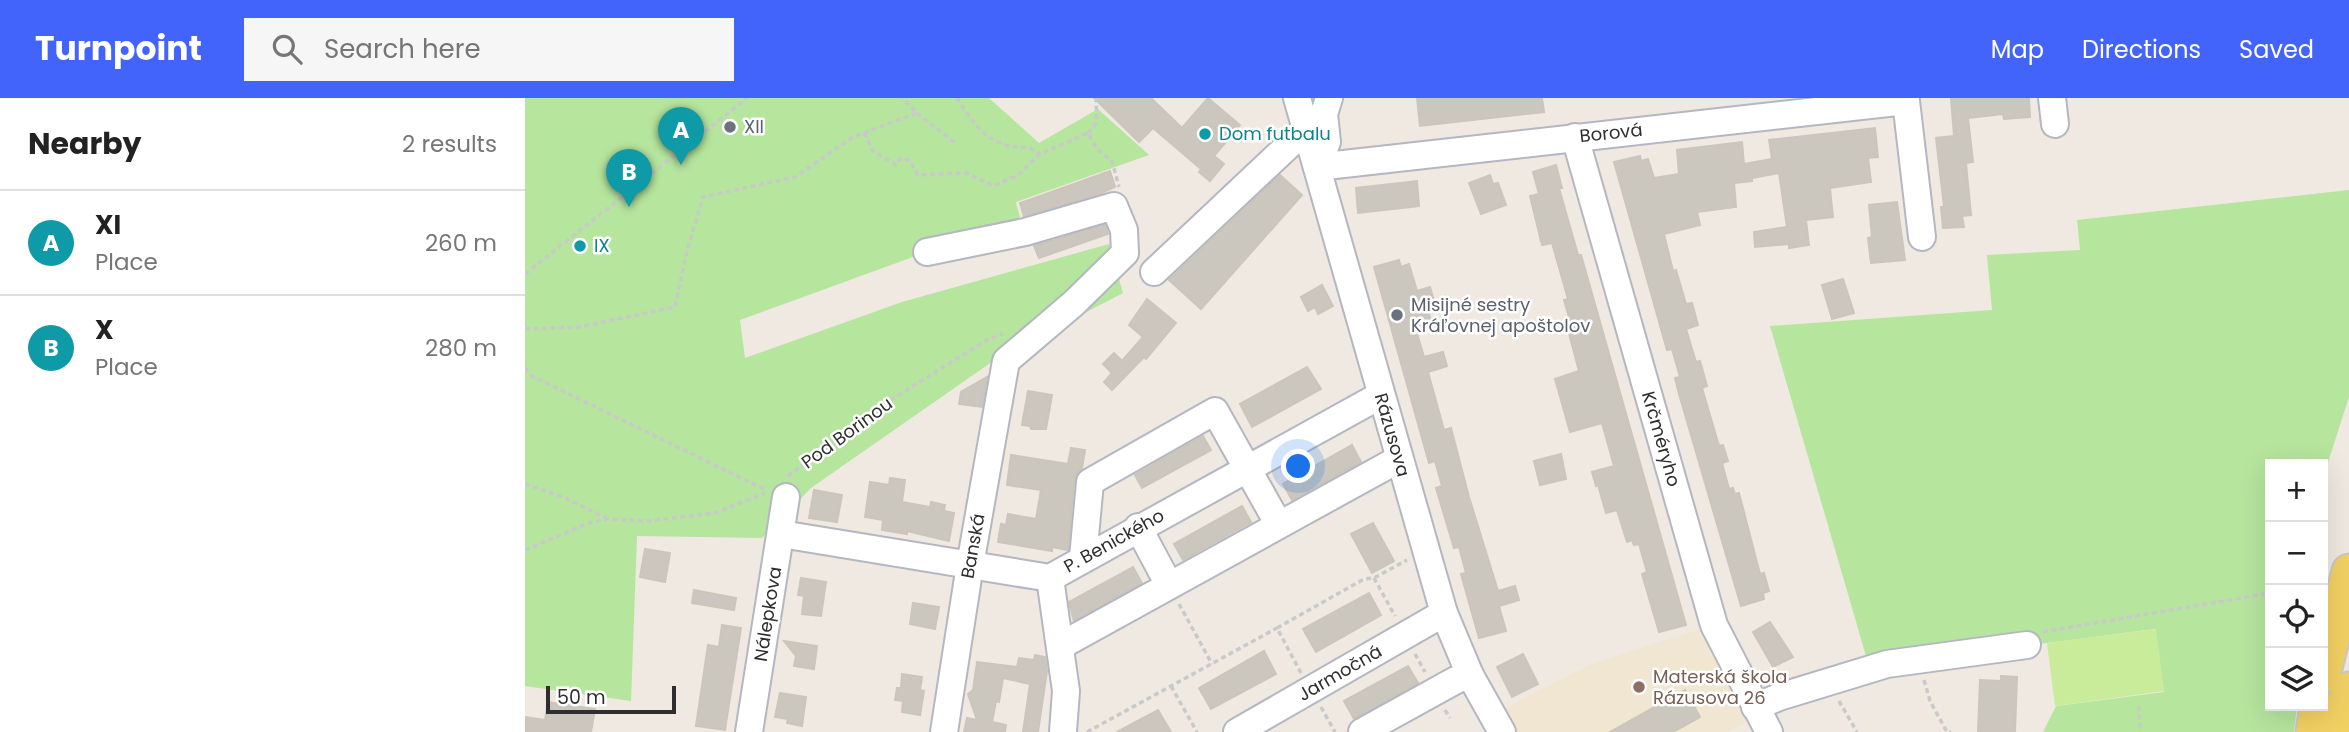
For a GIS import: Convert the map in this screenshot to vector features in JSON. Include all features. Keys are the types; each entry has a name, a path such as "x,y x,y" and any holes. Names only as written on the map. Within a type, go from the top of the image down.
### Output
{"main road":[{"path":"2328,656 2349,571"},
{"path":"2339,732 2349,689"},
{"path":"2313,732 2316,711"}],"street":[{"name":"Rázusova","path":"1297,98 1444,613 1470,675 1502,732"},
{"path":"1317,167 1327,142 1324,114 1329,98"},
{"name":"Borová","path":"1317,167 1905,100 1922,237"},
{"path":"1154,272 1307,128"},
{"name":"Krčméryho","path":"1575,137 1714,625 1769,732"},
{"path":"927,252 1025,232 1114,206"},
{"name":"Banská","path":"944,732 1006,361 1074,303 1125,253 1124,230 1114,206"},
{"name":"P. Benického","path":"781,534 1050,578 1381,395"},
{"path":"1083,558 1090,482 1215,411 1279,525"},
{"path":"1060,646 1399,459"},
{"name":"Nálepkova","path":"749,732 781,534 781,488"},
{"path":"1138,527 1169,585"},
{"path":"1050,578 1066,691 1063,732"},
{"name":"Jarmočná","path":"1237,732 1444,613"},
{"path":"1755,707 1779,696 1887,664 2028,645"},
{"path":"1362,732 1440,701 1470,675"}],"path":[{"path":"525,274 747,98"},
{"path":"902,98 955,143"},
{"path":"957,98 976,126 987,136 1009,146 1028,146 1040,154"},
{"path":"864,133 873,151 896,165 901,158 910,160 918,175 967,173 993,186 1018,175 1040,154 1088,133 1097,121 1096,98"},
{"path":"525,330 580,327 675,307 688,247 703,197 795,177 853,137 917,113"},
{"path":"1088,133 1097,149 1112,161 1119,188 1114,206"},
{"name":"Pod Borinou","path":"607,519 647,521 715,513 781,488 889,401 987,340 1012,330"},
{"path":"525,368 532,376 781,488"},
{"path":"525,484 563,497 607,519"},
{"path":"525,550 589,523 607,519"},
{"path":"1087,732 1364,579 1374,578 1405,561 1426,555"},
{"path":"1374,578 1450,718"},
{"path":"1169,585 1212,664"},
{"path":"2028,645 2026,636 2265,594"},
{"path":"1277,628 1335,732"},
{"path":"1923,678 1930,701 1947,732 1951,732"},
{"path":"1171,686 1197,732"},
{"path":"1838,699 1857,732"},
{"path":"2139,706 2140,732"}],"shaded area":[{"name":"Materská škola Rázusova 26","path":"1700,629 1750,720 1728,732 1515,732 1501,710 1592,664"}],"green space":[{"path":"525,98 989,98 1039,143 1098,109 1149,155 1016,202 1020,218 740,320 745,358 902,302 1109,244 1123,293 996,359 811,488 762,538 637,536 631,701 525,686"},
{"path":"2349,190 2349,397 2328,462 2328,459 2265,459 2265,711 2296,711 2294,732 2043,732 2056,706 2164,692 2155,629 2047,643 1866,656 1770,326 1992,310 1987,255 2080,250 2077,220"},
{"path":"2156,629 2164,691 2055,706 2047,643"}],"building":[{"path":"1094,98 1151,98 1182,128 1208,98 1240,125 1214,156 1224,164 1210,181 1199,172 1201,169 1153,128 1139,142"},
{"path":"1417,98 1542,98 1544,112 1420,126"},
{"path":"1951,98 2029,98 2030,117 2004,119 2003,114 1968,118 1973,162 1966,163 1971,215 1962,216 1964,227 1943,228 1941,207 1944,207 1936,138 1954,136"},
{"path":"1875,128 1878,157 1868,158 1871,182 1830,188 1833,217 1806,220 1809,245 1789,248 1789,244 1755,247 1754,232 1787,227 1779,173 1734,183 1736,207 1697,212 1700,225 1664,234 1673,271 1676,270 1686,304 1692,303 1698,325 1686,329 1696,362 1700,361 1707,386 1702,388 1719,446 1723,445 1728,461 1722,463 1729,489 1733,488 1735,494 1739,493 1760,574 1764,573 1769,591 1763,593 1764,599 1741,606 1679,394 1675,378 1680,377 1672,349 1667,350 1614,162 1640,156 1641,161 1648,159 1654,178 1679,174 1677,150 1742,142 1744,164 1772,159 1769,140"},
{"path":"1556,165 1562,188 1559,188 1578,255 1581,255 1686,625 1659,632 1642,574 1647,572 1639,544 1634,545 1632,540 1627,542 1617,510 1606,513 1592,472 1614,466 1602,423 1570,432 1555,379 1579,371 1567,326 1571,324 1564,300 1568,299 1552,243 1542,245 1530,196 1539,194 1533,172"},
{"path":"1110,171 1115,187 1024,216 1020,203"},
{"path":"1280,175 1302,195 1201,309 1169,280"},
{"path":"1490,175 1493,184 1498,183 1506,205 1481,214 1469,183"},
{"path":"1417,181 1419,206 1358,213 1356,188"},
{"path":"1897,202 1905,260 1871,263 1868,238 1872,237 1869,205"},
{"path":"1105,225 1108,234 1039,258 1034,246"},
{"path":"1399,260 1401,267 1409,264 1417,291 1430,287 1435,304 1427,305 1432,326 1416,330 1424,357 1443,352 1447,366 1428,372 1444,430 1451,428 1498,591 1515,586 1519,600 1499,606 1506,631 1479,638 1461,574 1466,573 1459,547 1454,548 1436,488 1442,486 1435,461 1429,463 1374,267"},
{"path":"1843,279 1854,313 1832,319 1822,285"},
{"path":"1322,285 1333,306 1318,314 1315,307 1308,311 1301,297"},
{"path":"1147,299 1176,323 1146,359 1144,357 1112,390 1104,382 1112,373 1103,364 1114,353 1122,361 1143,337 1129,325"},
{"path":"1307,367 1321,389 1252,427 1240,404"},
{"path":"987,377 982,407 959,404 961,392"},
{"path":"1028,391 1052,395 1046,429 1031,429 1030,426 1022,425"},
{"path":"1203,436 1211,450 1142,488 1135,475"},
{"path":"1352,445 1361,462 1292,500 1283,484"},
{"path":"1071,448 1085,450 1082,468 1074,481 1068,550 1052,547 1052,551 998,542 1001,524 1006,525 1008,514 1036,519 1041,490 1007,485 1011,455 1068,464"},
{"path":"1561,454 1566,479 1540,485 1534,461"},
{"path":"890,478 905,480 902,502 930,507 931,502 945,505 944,511 954,513 949,541 907,531 907,534 882,530 883,520 865,517 870,482 889,485"},
{"path":"814,490 842,495 837,522 809,518"},
{"path":"1242,506 1251,522 1183,560 1174,544"},
{"path":"1373,523 1394,561 1372,573 1351,534"},
{"path":"645,549 670,553 665,582 640,577"},
{"path":"1133,567 1142,583 1074,621 1069,602"},
{"path":"801,578 826,582 821,616 802,614 804,596 798,595"},
{"path":"694,590 736,598 734,610 692,603"},
{"path":"1369,593 1381,615 1316,652 1303,629"},
{"path":"913,603 939,607 935,629 910,624"},
{"path":"1770,622 1793,657 1773,667 1753,632"},
{"path":"722,625 741,628 725,730 696,726 708,645 719,647"},
{"path":"784,641 817,646 814,669 794,666 796,656"},
{"path":"1264,651 1276,674 1211,709 1199,688"},
{"path":"1523,654 1538,684 1512,697 1497,667"},
{"path":"1035,655 1045,657 1047,671 1038,732 1023,732 1030,684 1003,678 992,722 1006,725 1005,732 964,732 967,718 977,720 968,694 973,690 977,662 1017,667 1019,658 1034,660"},
{"path":"1408,666 1418,683 1354,719 1344,701"},
{"path":"902,674 922,677 920,690 924,691 920,715 902,712 903,701 895,700 897,688 901,688"},
{"path":"2001,676 2017,677 2015,732 1978,732 1980,680 2001,681"},
{"path":"1685,690 1700,717 1673,732 1610,732"},
{"path":"780,693 806,697 802,726 787,723 788,719 775,717"},
{"path":"548,702 595,709 591,732 525,732 525,717 545,720"},
{"path":"1158,710 1171,732 1117,732"}],"place":[{"name":"XII","path":"730,127"},
{"name":"Dom futbalu","path":"1205,134"},
{"name":"XI","path":"681,165"},
{"name":"X","path":"629,207"},
{"name":"IX","path":"580,246"},
{"name":"Misijné sestry Kráľovnej apoštolov","path":"1397,315"},
{"name":"Materská škola Rázusova 26","path":"1639,687"}]}
